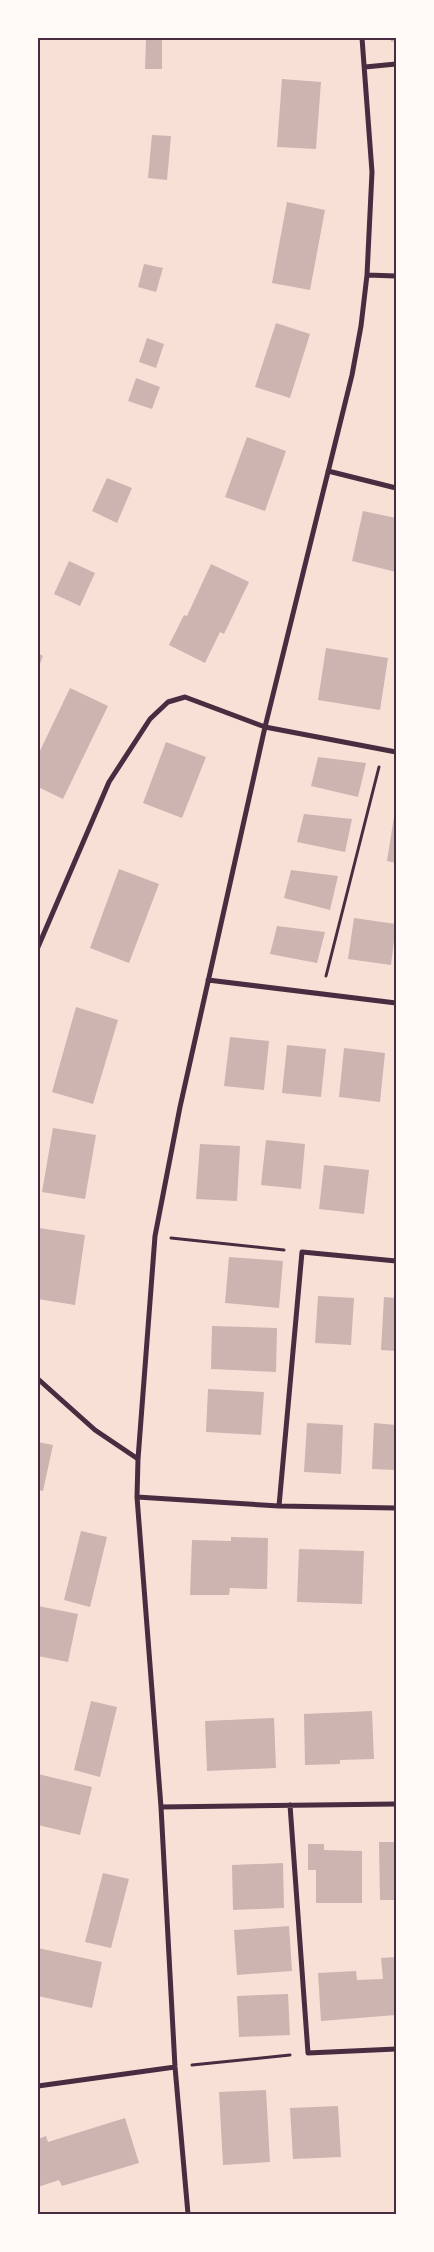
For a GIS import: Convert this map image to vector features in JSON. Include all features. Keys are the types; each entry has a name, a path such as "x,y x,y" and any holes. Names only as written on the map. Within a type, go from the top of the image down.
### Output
{"street":[{"path":"188,2214 175,2067 161,1807 137,1497 138,1459 155,1236 208,980 265,726 352,375 361,326 367,275 372,172 362,38"},
{"path":"365,67 396,64"},
{"path":"367,275 396,276"},
{"path":"328,471 396,488"},
{"path":"38,947 109,782 150,719 168,702 185,697 265,726 396,752"},
{"path":"208,980 396,1003"},
{"path":"279,1506 302,1252 396,1261"},
{"path":"38,1379 95,1430 138,1459"},
{"path":"137,1497 279,1506 396,1508"},
{"path":"161,1807 396,1804"},
{"path":"290,1805 308,2053 396,2049"},
{"path":"38,2086 175,2067"}],"path":[{"path":"322,994 383,749"},
{"path":"155,1236 302,1252"},
{"path":"175,2067 308,2053"}],"building":[{"path":"146,38 162,38 162,69 145,69"},
{"path":"390,38 396,38 396,41 391,42"},
{"path":"282,79 321,82 316,149 277,147"},
{"path":"152,135 171,136 167,180 148,178"},
{"path":"287,202 325,210 310,290 272,283"},
{"path":"144,264 163,268 156,292 138,287"},
{"path":"276,323 310,334 290,398 255,387"},
{"path":"147,338 164,344 156,368 139,362"},
{"path":"136,378 160,387 152,409 128,401"},
{"path":"247,437 286,451 265,511 225,497"},
{"path":"107,478 132,488 117,523 92,511"},
{"path":"363,511 396,518 396,572 352,561"},
{"path":"69,561 95,573 80,606 54,594"},
{"path":"211,564 249,582 224,634 220,632 205,663 169,645 184,615 187,616"},
{"path":"326,648 388,658 380,710 318,700"},
{"path":"38,653 43,656 38,669"},
{"path":"70,688 108,706 63,799 38,787 38,755"},
{"path":"166,742 206,757 182,818 143,803"},
{"path":"318,757 366,763 358,797 311,786"},
{"path":"396,810 396,863 387,861"},
{"path":"304,814 352,819 345,852 297,842"},
{"path":"119,869 159,884 129,963 90,948"},
{"path":"291,870 338,876 330,910 284,898"},
{"path":"354,918 396,924 391,965 348,959"},
{"path":"277,926 325,932 317,963 270,954"},
{"path":"76,1007 118,1020 93,1104 52,1092"},
{"path":"230,1037 269,1041 264,1090 224,1086"},
{"path":"287,1045 326,1049 321,1097 282,1093"},
{"path":"344,1048 385,1053 380,1102 339,1097"},
{"path":"53,1128 96,1135 85,1199 42,1192"},
{"path":"266,1140 305,1144 301,1189 261,1185"},
{"path":"200,1144 240,1146 237,1201 196,1199"},
{"path":"324,1165 369,1170 364,1214 319,1209"},
{"path":"39,1228 85,1235 75,1305 38,1299"},
{"path":"229,1257 283,1261 279,1308 225,1303"},
{"path":"318,1296 354,1298 351,1345 315,1343"},
{"path":"384,1297 396,1298 396,1351 381,1350"},
{"path":"212,1326 277,1328 276,1372 211,1369"},
{"path":"208,1389 264,1392 261,1435 206,1432"},
{"path":"307,1423 343,1425 341,1474 304,1472"},
{"path":"374,1423 396,1425 396,1470 372,1469"},
{"path":"38,1442 53,1445 43,1491 38,1490"},
{"path":"81,1531 107,1537 90,1607 64,1600"},
{"path":"231,1537 268,1538 267,1589 230,1588 229,1595 190,1595 192,1540 231,1541"},
{"path":"299,1549 364,1551 362,1604 297,1602"},
{"path":"38,1606 78,1614 68,1662 38,1656"},
{"path":"91,1701 117,1707 100,1777 74,1770"},
{"path":"372,1711 374,1759 340,1760 340,1764 305,1765 304,1714"},
{"path":"274,1718 276,1768 207,1771 205,1721"},
{"path":"38,1774 92,1787 80,1835 38,1825"},
{"path":"379,1842 396,1842 396,1900 380,1900"},
{"path":"308,1844 324,1844 324,1850 362,1851 362,1903 316,1903 316,1870 308,1870"},
{"path":"283,1863 284,1908 233,1910 232,1865"},
{"path":"103,1873 129,1879 111,1948 85,1942"},
{"path":"289,1926 292,1971 237,1975 234,1930"},
{"path":"38,1948 102,1962 92,2008 38,1996"},
{"path":"396,1957 396,2015 321,2021 318,1973 356,1971 357,1980 383,1979 381,1958"},
{"path":"288,1994 290,2035 239,2037 237,1996"},
{"path":"266,2090 270,2162 223,2165 219,2092"},
{"path":"338,2106 341,2157 293,2159 290,2108"},
{"path":"125,2118 139,2163 62,2186 59,2180 38,2187 38,2139 46,2136 48,2142"}]}
